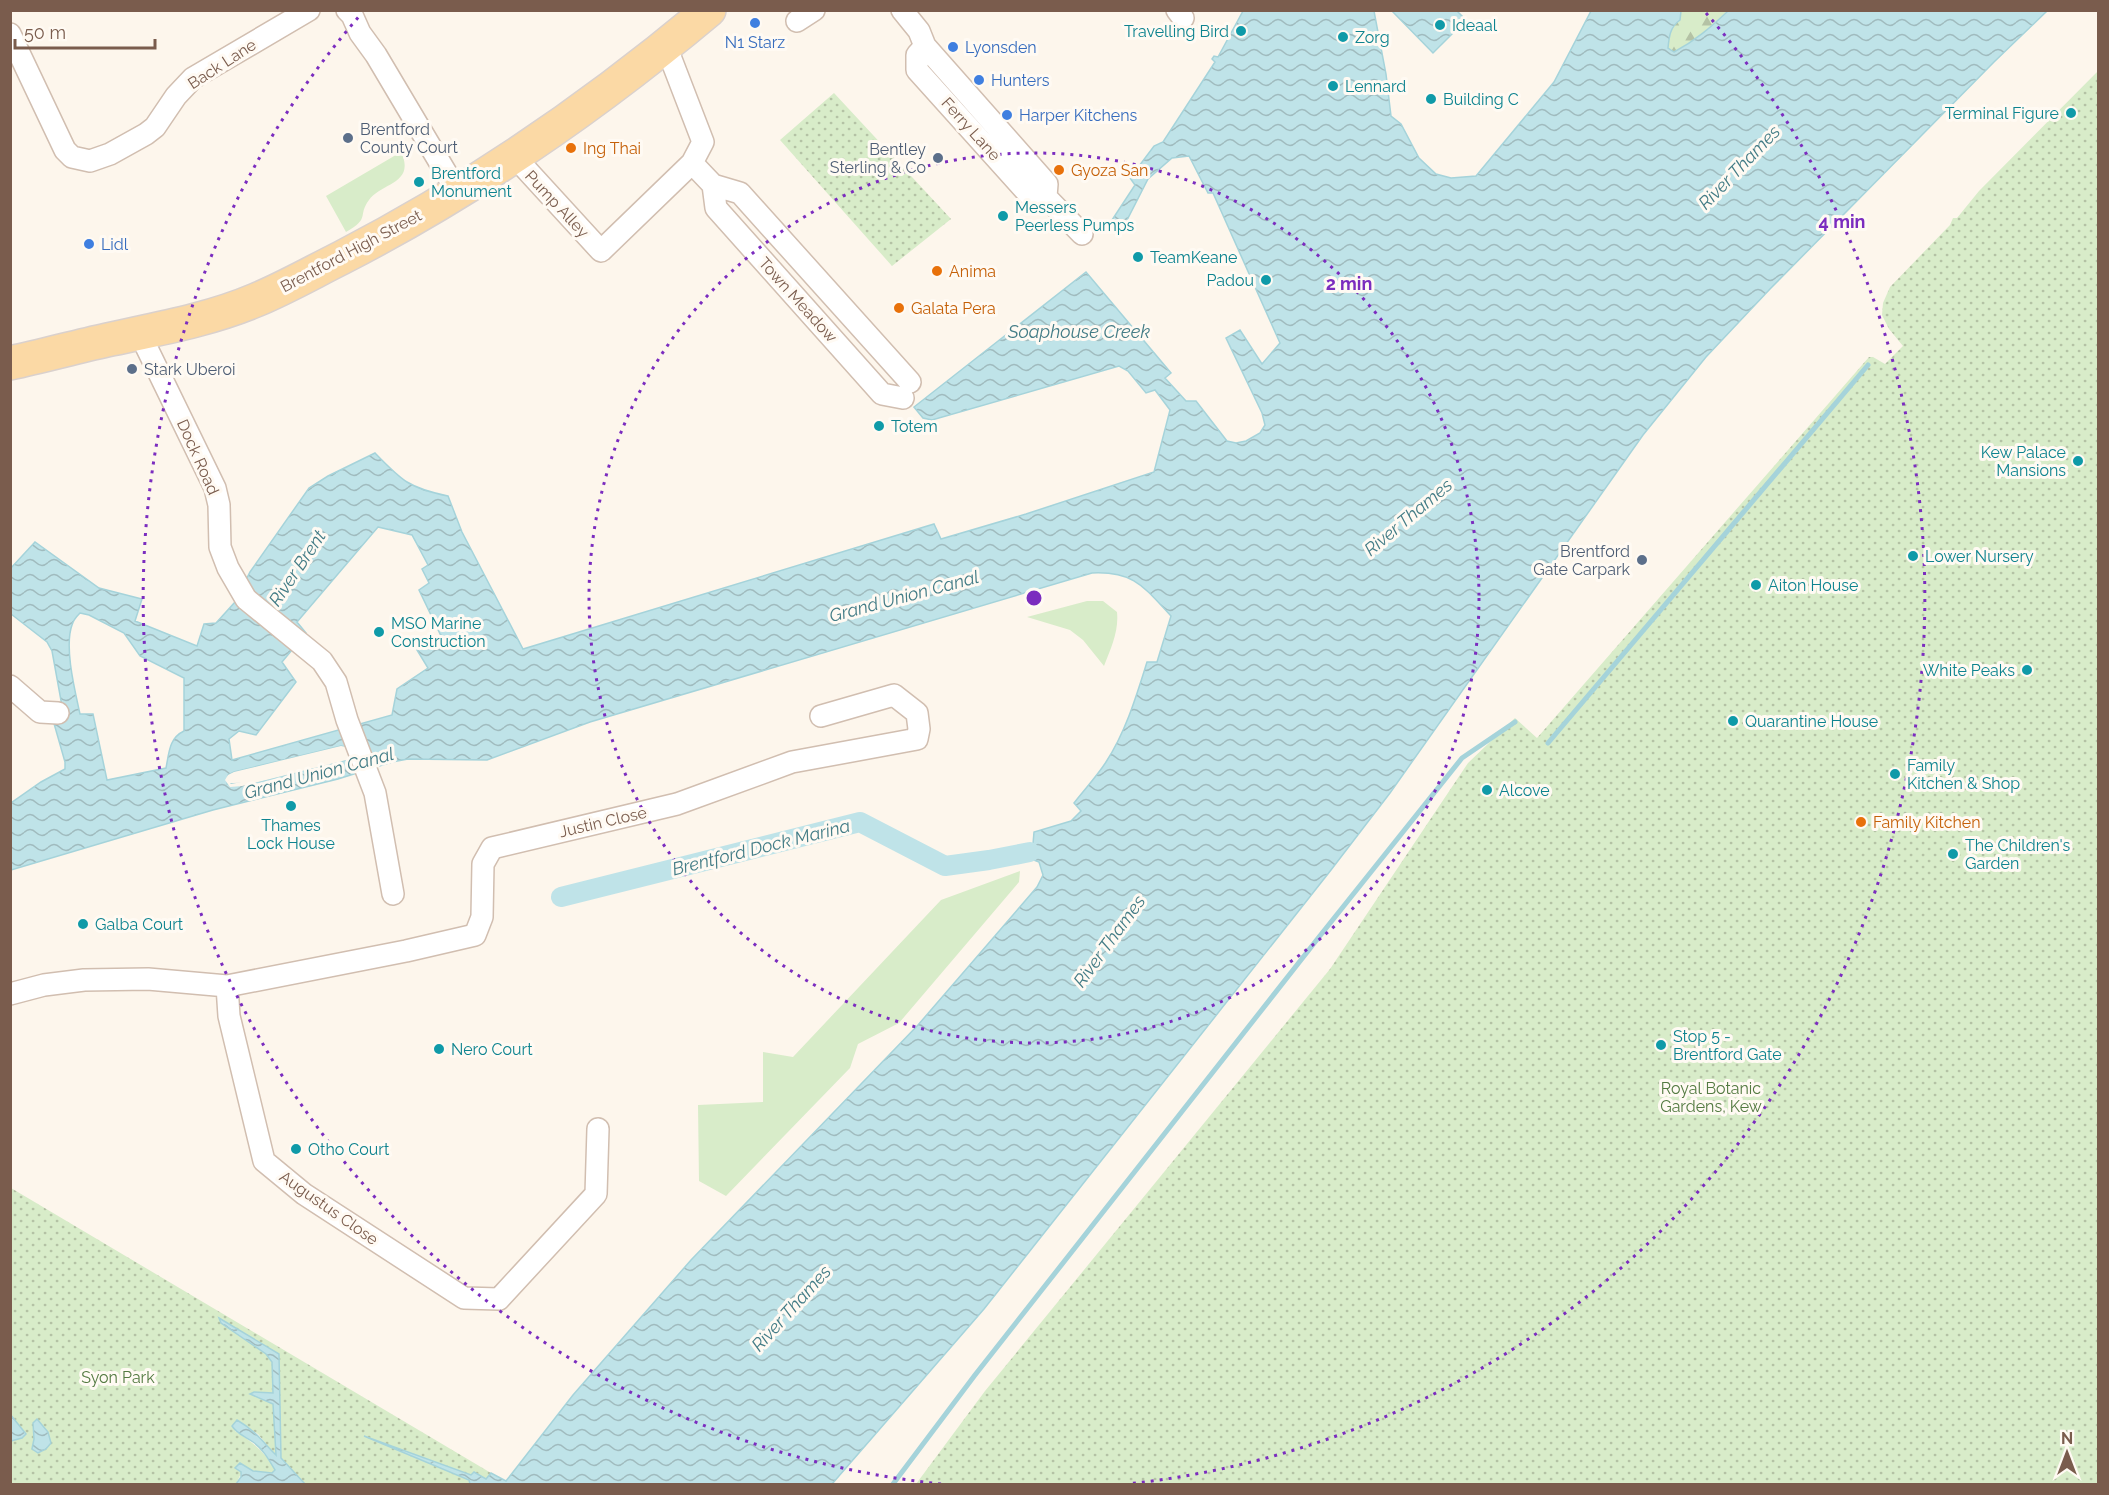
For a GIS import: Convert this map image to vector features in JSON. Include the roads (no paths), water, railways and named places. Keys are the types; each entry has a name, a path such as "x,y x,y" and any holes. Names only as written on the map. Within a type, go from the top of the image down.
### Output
{"main road":[{"name":"Brentford High Street","path":"10,363 140,334 208,316 255,300 397,229 514,156 666,46 709,10"}],"street":[{"name":"Back Lane","path":"10,34 65,150 72,157 83,161 96,159 146,134 155,127 176,96 194,78 309,10"},
{"name":"Ferry Lane","path":"902,10 919,31 924,42 917,55 917,70 1033,199 1046,197 1082,234"},
{"path":"350,13 458,193"},
{"path":"666,46 703,142 692,163"},
{"name":"Pump Alley","path":"514,156 601,251 692,163"},
{"name":"Town Meadow","path":"692,163 713,185 740,193 907,390 882,394 716,208 713,185"},
{"name":"Dock Road","path":"140,334 214,488 219,505 220,547 228,568 246,598 322,661 336,682 347,720 375,793 393,894"},
{"path":"10,686 40,712 58,713"},
{"name":"Justin Close","path":"227,986 406,951 475,934 482,917 483,864 492,848 677,804 792,762 917,739 919,729 917,713 894,694 821,716"},
{"path":"10,994 44,985 84,980 148,979 227,986"},
{"name":"Augustus Close","path":"227,986 229,1016 264,1161 304,1194 464,1298 499,1299 596,1194 598,1129"}],"water":[{"path":"1243,11 1374,11 1391,116 1401,124 1419,158 1436,174 1451,178 1476,176 1554,82 1591,11 1681,11 1680,20 1672,29 1669,40 1668,48 1674,52 1689,43 1728,11 2047,11 1770,289 1706,357 1643,435 1390,793 1331,870 984,1309 832,1484 470,1484 469,1480 364,1436 471,1475 474,1472 486,1479 491,1473 506,1481 573,1395 691,1260 918,1025 1037,887 1043,875 1039,862 1031,859 1029,845 1033,844 1034,832 1071,821 1081,811 1074,803 1113,750 1130,714 1147,662 1157,662 1171,616 1145,589 1128,578 1106,573 1092,573 590,722 487,760 408,759 392,762 338,779 213,810 11,870 11,803 65,769 65,762 53,720 64,717 52,651 47,642 11,614 10,569 35,542 99,588 142,599 135,621 197,646 204,624 216,623 235,602 250,572 309,488 375,453 407,482 424,490 448,496 462,532 523,649 934,524 941,539 1154,472 1170,410 1155,390 1146,393 1128,371 1119,366 932,420 923,418 914,407 1086,272 1171,373 1165,378 1186,401 1196,401 1227,441 1236,443 1246,441 1260,433 1265,425 1262,413 1226,338 1240,330 1262,364 1280,343 1213,193 1208,193 1189,156 1172,158 1148,179 1124,226 1112,220 1135,185 1130,178 1154,146 1163,142 1215,62 1212,59 1214,56 1218,57","holes":["378,527 412,535 428,565 422,569 429,583 419,590 441,636 417,650 428,668 397,689 392,715 232,760 229,739 239,731 256,735 296,682 282,662 306,633 297,622","80,613 89,615 124,633 140,656 184,678 184,731 173,742 166,768 107,780 93,714 80,714 73,682 69,645 75,619","341,746 351,748 346,760 253,783 227,784 228,775"]},
{"path":"1392,11 1457,11 1466,20 1433,53"},
{"path":"219,1318 279,1354 281,1458 305,1484 236,1484 241,1477 241,1472 235,1468 240,1463 253,1471 272,1473 275,1470 260,1448 232,1426 237,1420 244,1424 276,1455 273,1404 250,1394 254,1392 273,1393 272,1362 266,1354 221,1323"},
{"path":"10,1414 26,1434 22,1438 11,1441"},
{"path":"37,1419 48,1432 51,1443 38,1453 32,1449 33,1423"}],"waterway":[{"path":"1548,743 1868,365"},
{"path":"893,1484 975,1375 1462,758 1515,722"},
{"name":"Brentford Dock Marina","path":"561,897 860,822 945,866 1030,852"}],"place":[{"name":"N1 Starz","path":"755,23"},
{"name":"Ideaal","path":"1440,25"},
{"name":"Travelling Bird","path":"1241,31"},
{"name":"Zorg","path":"1343,37"},
{"name":"Lyonsden","path":"953,47"},
{"name":"Hunters","path":"979,80"},
{"name":"Lennard","path":"1333,86"},
{"name":"Building C","path":"1431,99"},
{"name":"Terminal Figure","path":"2071,113"},
{"name":"Harper Kitchens","path":"1007,115"},
{"name":"Brentford County Court","path":"348,138"},
{"name":"Ing Thai","path":"571,148"},
{"name":"Bentley Sterling & Co","path":"938,158"},
{"name":"Gyoza San","path":"1059,170"},
{"name":"Brentford Monument","path":"419,182"},
{"name":"Messers Peerless Pumps","path":"1003,216"},
{"name":"Lidl","path":"89,244"},
{"name":"TeamKeane","path":"1138,257"},
{"name":"Anima","path":"937,271"},
{"name":"Padou","path":"1266,280"},
{"name":"Galata Pera","path":"899,308"},
{"name":"Stark Uberoi","path":"132,369"},
{"name":"Totem","path":"879,426"},
{"name":"Kew Palace Mansions","path":"2078,461"},
{"name":"Lower Nursery","path":"1913,556"},
{"name":"Brentford Gate Carpark","path":"1642,560"},
{"name":"Aiton House","path":"1756,585"},
{"name":"MSO Marine Construction","path":"379,632"},
{"name":"White Peaks","path":"2027,670"},
{"name":"Quarantine House","path":"1733,721"},
{"name":"Family Kitchen & Shop","path":"1895,774"},
{"name":"Alcove","path":"1487,790"},
{"name":"Thames Lock House","path":"291,806"},
{"name":"Family Kitchen","path":"1861,822"},
{"name":"The Children's Garden","path":"1953,854"},
{"name":"Galba Court","path":"83,924"},
{"name":"Stop 5 - Brentford Gate","path":"1661,1045"},
{"name":"Nero Court","path":"439,1049"},
{"name":"Otho Court","path":"296,1149"}],"water label":[{"name":"River Thames","path":"1739,167"},
{"name":"Soaphouse Creek","path":"1079,331"},
{"name":"River Thames","path":"1408,517"},
{"name":"River Brent","path":"297,568"},
{"name":"Grand Union Canal","path":"904,596"},
{"name":"Grand Union Canal","path":"319,773"},
{"name":"River Thames","path":"1109,941"},
{"name":"River Thames","path":"791,1308"}],"park label":[{"name":"Royal Botanic Gardens, Kew","path":"1711,1097"},
{"name":"Syon Park","path":"118,1377"}]}
